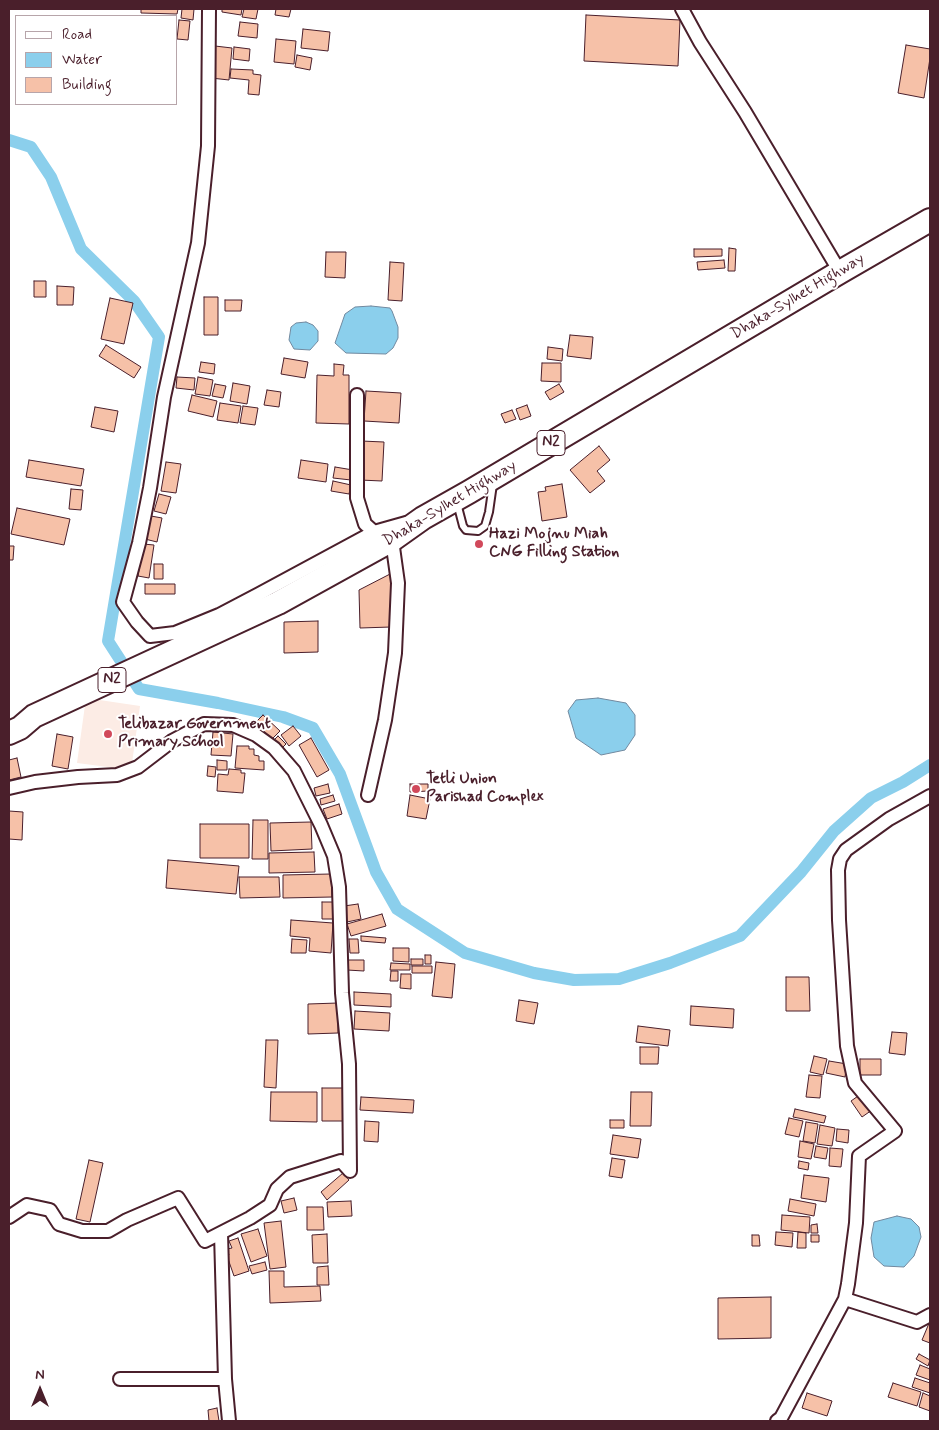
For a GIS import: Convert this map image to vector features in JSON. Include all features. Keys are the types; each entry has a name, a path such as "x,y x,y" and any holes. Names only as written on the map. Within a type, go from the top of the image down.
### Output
{"highway":[{"name":"Dhaka-Sylhet Highway","path":"16,719 57,705 278,603 383,536 423,518 456,500 930,220"}],"street":[{"path":"209,9 208,146 198,243 164,397 150,488 139,543 123,602 136,622 150,636 176,634 383,536"},
{"path":"682,9 700,42 746,112 840,272"},
{"path":"357,395 357,498 365,524 383,536 398,583 395,653 385,720 368,795"},
{"path":"9,788 35,782 117,775 138,767 172,741 204,724 233,725 256,735 274,748 294,771 334,856 339,887 342,993 349,1064 350,1171 341,1161 290,1177 277,1189 270,1205 250,1218 205,1241 178,1198 127,1220 108,1231 82,1232 59,1224 50,1210 27,1205 9,1217"},
{"path":"777,1421 781,1418 845,1298 856,1222 859,1156 895,1131 855,1083 847,1046 839,920 838,870 840,859 846,850 889,819 930,796"},
{"path":"221,1233 225,1380 229,1421"},
{"path":"845,1298 917,1322 930,1315"},
{"path":"120,1379 225,1380"}],"lane":[{"path":"456,500 462,526 466,530 478,531 485,526 494,478"}],"shaded area":[{"name":"Telibazar Government Primary School","path":"86,698 140,706 131,770 77,763"}],"water":[{"path":"355,307 390,308 392,311 398,327 398,338 393,348 386,354 346,353 335,343 345,314"},
{"path":"306,322 313,325 318,331 318,341 310,350 294,349 289,340 291,327 296,323"},
{"path":"598,698 626,703 635,715 635,735 625,750 601,755 576,738 568,711 576,700"},
{"path":"897,1216 911,1219 919,1227 921,1237 914,1256 904,1267 884,1266 874,1257 871,1238 874,1222"}],"building":[{"path":"141,9 178,9 177,14 141,13"},
{"path":"182,9 194,9 193,20 181,18"},
{"path":"222,9 242,9 241,15 222,12"},
{"path":"244,9 258,9 256,19 242,17"},
{"path":"276,9 291,9 289,17 275,15"},
{"path":"586,15 680,20 678,66 584,61"},
{"path":"179,20 190,21 188,40 178,39"},
{"path":"240,22 258,24 257,38 238,36"},
{"path":"303,29 330,32 328,51 301,48"},
{"path":"276,39 296,41 294,64 274,62"},
{"path":"906,45 930,49 924,98 898,93"},
{"path":"215,46 232,48 229,80 211,78"},
{"path":"234,47 250,49 249,61 233,59"},
{"path":"297,55 312,58 310,70 295,67"},
{"path":"231,69 253,70 253,74 261,75 259,95 248,94 249,80 230,78"},
{"path":"729,248 736,249 735,271 728,271"},
{"path":"694,249 722,249 722,256 694,257"},
{"path":"326,252 346,252 345,278 325,277"},
{"path":"724,260 725,268 698,270 697,262"},
{"path":"390,262 404,263 402,301 388,300"},
{"path":"34,281 46,281 46,297 34,297"},
{"path":"57,286 74,287 73,305 57,305"},
{"path":"204,297 218,297 218,335 204,335"},
{"path":"110,298 133,303 124,344 101,339"},
{"path":"225,300 242,300 241,311 225,311"},
{"path":"570,335 593,337 591,359 567,356"},
{"path":"106,345 141,367 134,378 99,356"},
{"path":"548,347 563,349 562,361 547,359"},
{"path":"284,358 308,362 305,378 281,374"},
{"path":"201,362 215,364 214,374 199,372"},
{"path":"542,363 561,363 561,382 541,381"},
{"path":"334,364 344,365 343,375 349,375 349,424 316,423 317,375 334,376"},
{"path":"177,377 195,378 194,390 176,388"},
{"path":"198,377 213,380 210,396 195,394"},
{"path":"233,383 250,386 247,404 230,401"},
{"path":"215,384 226,386 223,398 212,396"},
{"path":"559,384 564,392 550,400 545,392"},
{"path":"267,390 281,392 279,407 264,405"},
{"path":"366,391 401,393 399,423 364,421"},
{"path":"192,395 217,401 213,417 188,411"},
{"path":"220,403 241,406 238,423 217,420"},
{"path":"527,405 531,416 520,420 516,409"},
{"path":"243,406 258,408 255,425 240,423"},
{"path":"95,407 118,411 114,432 91,427"},
{"path":"512,410 516,419 505,423 501,414"},
{"path":"361,441 384,442 382,481 360,480"},
{"path":"599,446 610,460 597,471 605,481 590,493 570,470"},
{"path":"29,460 84,469 81,486 26,477"},
{"path":"301,460 328,464 326,482 298,478"},
{"path":"166,462 181,464 176,493 161,491"},
{"path":"335,467 353,470 351,480 333,478"},
{"path":"333,481 351,485 349,494 331,491"},
{"path":"562,484 567,517 542,521 538,492 546,491 545,487"},
{"path":"71,489 83,490 81,510 69,509"},
{"path":"159,494 171,497 166,514 154,511"},
{"path":"17,508 70,519 64,545 11,534"},
{"path":"151,516 162,518 157,542 145,539"},
{"path":"143,544 154,545 149,578 138,576"},
{"path":"9,546 14,546 13,560 9,560"},
{"path":"154,564 163,564 163,579 154,579"},
{"path":"392,573 391,627 360,628 359,590"},
{"path":"145,584 175,584 175,594 145,594"},
{"path":"318,621 318,652 284,653 284,622"},
{"path":"263,715 280,731 272,739 255,723"},
{"path":"293,726 301,736 289,746 281,735"},
{"path":"213,732 233,734 231,756 211,755"},
{"path":"57,734 73,737 68,769 52,766"},
{"path":"278,736 286,744 281,749 273,741"},
{"path":"311,738 329,770 317,777 299,745"},
{"path":"237,746 249,746 249,749 254,749 254,755 259,756 259,761 264,761 264,770 235,768"},
{"path":"17,758 21,777 9,780 9,760"},
{"path":"217,760 227,761 227,770 217,770"},
{"path":"208,766 216,767 215,777 207,776"},
{"path":"229,769 241,770 241,773 245,773 243,793 217,791 218,774 228,775"},
{"path":"328,784 330,793 316,796 314,788"},
{"path":"410,784 428,784 428,791 410,792"},
{"path":"333,795 335,801 321,805 320,799"},
{"path":"410,795 430,799 426,819 407,816"},
{"path":"339,804 342,814 327,819 323,809"},
{"path":"9,811 23,812 22,840 9,839"},
{"path":"253,820 268,820 268,859 252,859"},
{"path":"311,822 312,849 271,851 270,823"},
{"path":"200,824 249,824 249,858 200,858"},
{"path":"314,852 315,872 269,873 269,853"},
{"path":"168,860 239,866 236,894 166,888"},
{"path":"331,874 332,897 283,898 283,875"},
{"path":"239,877 279,877 280,897 240,898"},
{"path":"322,902 334,902 334,919 322,919"},
{"path":"358,904 361,919 347,922 344,906"},
{"path":"382,914 386,926 351,936 347,924"},
{"path":"291,920 333,923 331,953 309,951 310,938 290,936"},
{"path":"361,936 386,938 385,943 361,941"},
{"path":"292,939 307,940 306,953 291,953"},
{"path":"349,939 358,939 359,953 350,953"},
{"path":"393,948 409,948 409,962 393,961"},
{"path":"425,955 431,955 431,964 425,964"},
{"path":"411,959 423,959 423,965 411,965"},
{"path":"347,960 364,960 364,971 347,970"},
{"path":"436,962 455,964 452,998 432,996"},
{"path":"391,963 410,964 410,970 390,970"},
{"path":"412,966 432,966 432,973 412,973"},
{"path":"391,971 398,971 398,981 390,981"},
{"path":"401,974 411,974 411,989 400,988"},
{"path":"786,977 809,977 810,1011 786,1011"},
{"path":"354,992 391,994 391,1007 354,1005"},
{"path":"519,1000 538,1003 534,1024 516,1021"},
{"path":"338,1003 338,1033 308,1034 308,1004"},
{"path":"691,1006 734,1009 733,1028 690,1025"},
{"path":"355,1011 390,1013 389,1031 354,1029"},
{"path":"638,1026 670,1030 668,1046 636,1042"},
{"path":"892,1032 907,1033 905,1055 889,1053"},
{"path":"266,1040 278,1040 276,1088 264,1087"},
{"path":"640,1047 659,1047 658,1064 640,1064"},
{"path":"814,1056 827,1059 823,1075 810,1072"},
{"path":"860,1059 881,1059 881,1075 860,1075"},
{"path":"829,1061 847,1064 845,1077 826,1073"},
{"path":"809,1075 822,1076 820,1098 806,1097"},
{"path":"322,1088 343,1088 343,1121 322,1121"},
{"path":"271,1092 317,1092 317,1122 270,1121"},
{"path":"631,1092 652,1092 651,1126 630,1126"},
{"path":"861,1094 872,1110 862,1117 851,1101"},
{"path":"361,1097 414,1100 413,1113 360,1110"},
{"path":"795,1109 826,1116 824,1123 793,1117"},
{"path":"789,1118 803,1121 799,1137 785,1134"},
{"path":"610,1120 624,1120 624,1128 610,1128"},
{"path":"365,1121 379,1122 378,1142 364,1141"},
{"path":"806,1122 818,1124 815,1143 803,1141"},
{"path":"820,1125 835,1128 832,1146 817,1144"},
{"path":"837,1129 849,1130 848,1143 836,1141"},
{"path":"613,1135 641,1139 638,1158 610,1154"},
{"path":"800,1141 814,1144 811,1159 798,1157"},
{"path":"816,1146 828,1148 826,1159 814,1157"},
{"path":"830,1148 843,1149 841,1167 829,1166"},
{"path":"612,1158 625,1160 622,1178 609,1176"},
{"path":"89,1160 103,1163 90,1222 76,1219"},
{"path":"799,1161 809,1163 808,1170 798,1168"},
{"path":"343,1173 349,1180 327,1200 321,1192"},
{"path":"804,1175 829,1178 826,1202 801,1198"},
{"path":"294,1198 297,1210 284,1213 281,1201"},
{"path":"790,1199 816,1204 814,1216 788,1211"},
{"path":"351,1201 352,1216 328,1217 327,1202"},
{"path":"307,1207 323,1207 324,1230 307,1230"},
{"path":"782,1215 810,1217 809,1233 781,1230"},
{"path":"281,1221 286,1267 270,1269 264,1223"},
{"path":"817,1224 818,1233 811,1233 811,1225"},
{"path":"258,1229 267,1256 251,1262 241,1234"},
{"path":"776,1232 793,1233 792,1247 775,1245"},
{"path":"798,1232 806,1233 806,1248 797,1248"},
{"path":"327,1234 328,1263 313,1263 312,1235"},
{"path":"752,1235 759,1235 760,1246 752,1246"},
{"path":"811,1235 819,1235 819,1242 811,1242"},
{"path":"238,1238 249,1271 234,1276 227,1256 229,1255 227,1249 232,1248 229,1241"},
{"path":"265,1262 267,1270 252,1274 249,1266"},
{"path":"328,1266 329,1285 317,1285 317,1267"},
{"path":"269,1271 284,1271 284,1287 320,1286 321,1301 270,1303"},
{"path":"771,1297 771,1338 718,1339 718,1298"},
{"path":"930,1321 930,1343 922,1340"},
{"path":"919,1354 930,1360 928,1366 916,1359"},
{"path":"920,1365 930,1369 930,1380 916,1375"},
{"path":"915,1378 930,1383 930,1393 912,1387"},
{"path":"893,1383 921,1392 917,1406 888,1397"},
{"path":"807,1393 832,1401 827,1416 802,1408"},
{"path":"923,1393 930,1396 930,1411 919,1407"},
{"path":"217,1408 219,1421 209,1421 208,1410"}],"waterway":[{"path":"9,140 31,147 51,177 81,249 134,301 159,337 108,641 139,689 283,717 313,728 340,774 376,872 397,909 465,953 534,973 574,980 619,979 670,963 740,936 801,872 834,831 871,798 903,782 930,765"}],"place":[{"name":"Hazi Mojnu Miah CNG Filling Station","path":"479,544"},
{"name":"Telibazar Government Primary School","path":"108,734"},
{"name":"Tetli Union Parishad Complex","path":"416,789"}]}
